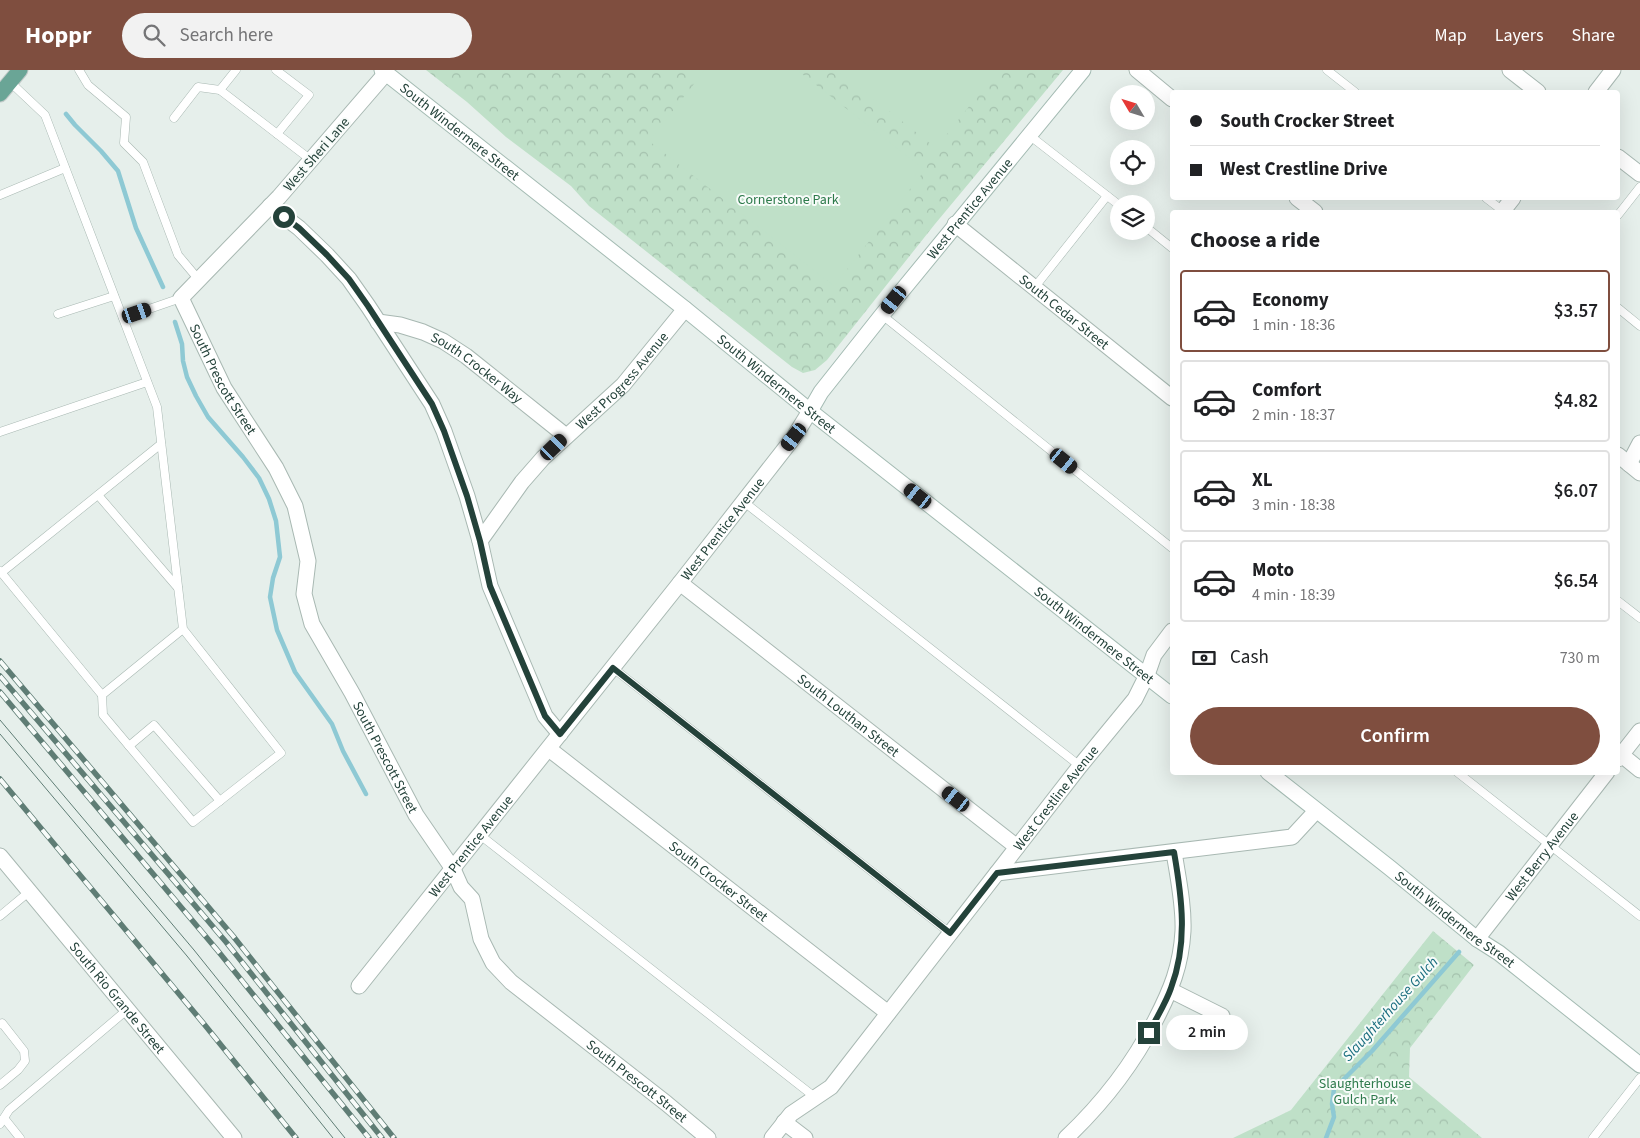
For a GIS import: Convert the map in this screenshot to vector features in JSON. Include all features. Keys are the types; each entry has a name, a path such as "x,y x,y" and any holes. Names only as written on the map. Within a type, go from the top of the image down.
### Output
{"main road":[{"path":"5,88 20,70"}],"street":[{"name":"West Prentice Avenue","path":"360,986 744,502 794,437 821,392 882,314 1083,70"},
{"path":"1137,70 1170,96"},
{"path":"1510,70 1535,90"},
{"path":"1598,90 1614,70"},
{"name":"West Sheri Lane","path":"181,298 270,206 387,71"},
{"name":"South Windermere Street","path":"387,71 810,411 1170,694"},
{"path":"1620,159 1640,174"},
{"path":"1300,200 1312,210"},
{"path":"1504,210 1512,200"},
{"path":"270,206 299,228 349,279 432,404 444,431 467,496 490,586 545,716 560,734"},
{"name":"South Cedar Street","path":"955,224 1170,396"},
{"name":"South Prescott Street","path":"181,298 224,388 276,468 295,506 308,560 304,594 312,624 352,693 416,816 453,869 461,887 472,899 481,939 493,963 511,982 708,1138"},
{"name":"West Progress Avenue","path":"480,541 542,458 623,386 685,309"},
{"name":"South Crocker Way","path":"378,322 408,327 443,341 466,356 566,436"},
{"path":"1629,464 1640,443"},
{"name":"South Louthan Street","path":"680,584 1017,846"},
{"name":"West Crestline Avenue","path":"772,1138 791,1114 831,1087 1017,846 1135,699 1147,675 1154,654 1170,634"},
{"path":"1620,755 1640,731"},
{"name":"South Crocker Street","path":"549,749 888,1013"},
{"path":"1620,757 1640,770"},
{"name":"South Windermere Street","path":"1272,775 1390,868 1477,940 1499,953 1640,1065"},
{"name":"West Berry Avenue","path":"1477,940 1605,775"},
{"path":"997,873 1292,837 1316,811"},
{"path":"1066,1138 1103,1101 1125,1072 1142,1047 1170,990 1180,954 1183,930 1182,903 1174,852"},
{"name":"South Rio Grande Street","path":"0,856 234,1138"},
{"path":"1170,990 1222,1016"},
{"path":"784,1122 805,1138"}],"lane":[{"path":"79,70 88,85 126,117 124,143 143,162 178,255 199,280"},
{"path":"220,90 236,70"},
{"path":"276,70 309,95 277,134"},
{"path":"1327,70 1352,90"},
{"path":"174,118 198,87 220,90 311,160"},
{"path":"5,88 45,115 157,407 162,444 183,629 281,753 193,822 103,715 102,695 1,572 162,444"},
{"path":"1029,135 1110,198"},
{"path":"0,195 65,168"},
{"path":"1620,213 1640,187"},
{"path":"1034,288 1107,196"},
{"path":"1488,200 1500,210"},
{"path":"1155,234 1170,246"},
{"path":"58,314 114,296"},
{"path":"123,318 181,298"},
{"path":"1620,310 1640,326"},
{"path":"882,314 1170,546"},
{"path":"0,432 147,382"},
{"path":"98,495 178,588"},
{"path":"744,502 1080,766"},
{"path":"1620,603 1640,618"},
{"path":"102,695 183,629"},
{"path":"613,668 950,933"},
{"path":"129,746 154,725 220,801"},
{"path":"1462,775 1640,916"},
{"path":"480,836 816,1098"},
{"path":"0,916 30,891"},
{"path":"20,1138 2,1121 9,1110 128,1009"},
{"path":"0,1085 18,1070 25,1061 24,1051 1,1022"},
{"path":"1593,1138 1640,1078"}],"green space":[{"name":"Cornerstone Park","path":"426,70 1063,70 935,224 827,360 815,370 803,373 792,367 589,206 571,186 506,137 467,102"},
{"path":"705,70 797,70 925,170 834,286 649,141"},
{"path":"837,70 998,70 936,148"},
{"name":"Slaughterhouse Gulch Park","path":"1433,931 1474,965 1410,1048 1409,1077 1482,1138 1233,1138 1291,1110"}],"waterway":[{"path":"66,114 118,171 136,228 163,287"},
{"path":"175,322 182,344 183,361 187,377 196,396 208,417 259,478 269,499 276,521 280,557 273,578 270,597 277,630 295,672 332,724 343,751 366,794"},
{"name":"Slaughterhouse Gulch","path":"1326,1138 1334,1117 1332,1104 1334,1089 1372,1051 1459,952"}],"tram line":[{"path":"0,720 194,950 345,1138"},
{"path":"0,734 187,956 333,1138"}],"railway":[{"path":"0,661 233,936 394,1138"},
{"path":"0,676 226,942 382,1138"},
{"path":"0,692 218,951 369,1138"},
{"path":"0,779 204,1024 296,1138"}],"route":[{"path":"284,217 299,228 349,279 432,404 444,431 467,496 490,586 545,716 560,734 613,668 950,933 997,873 1174,852 1182,903 1183,930 1180,954 1170,990 1149,1033"}]}
